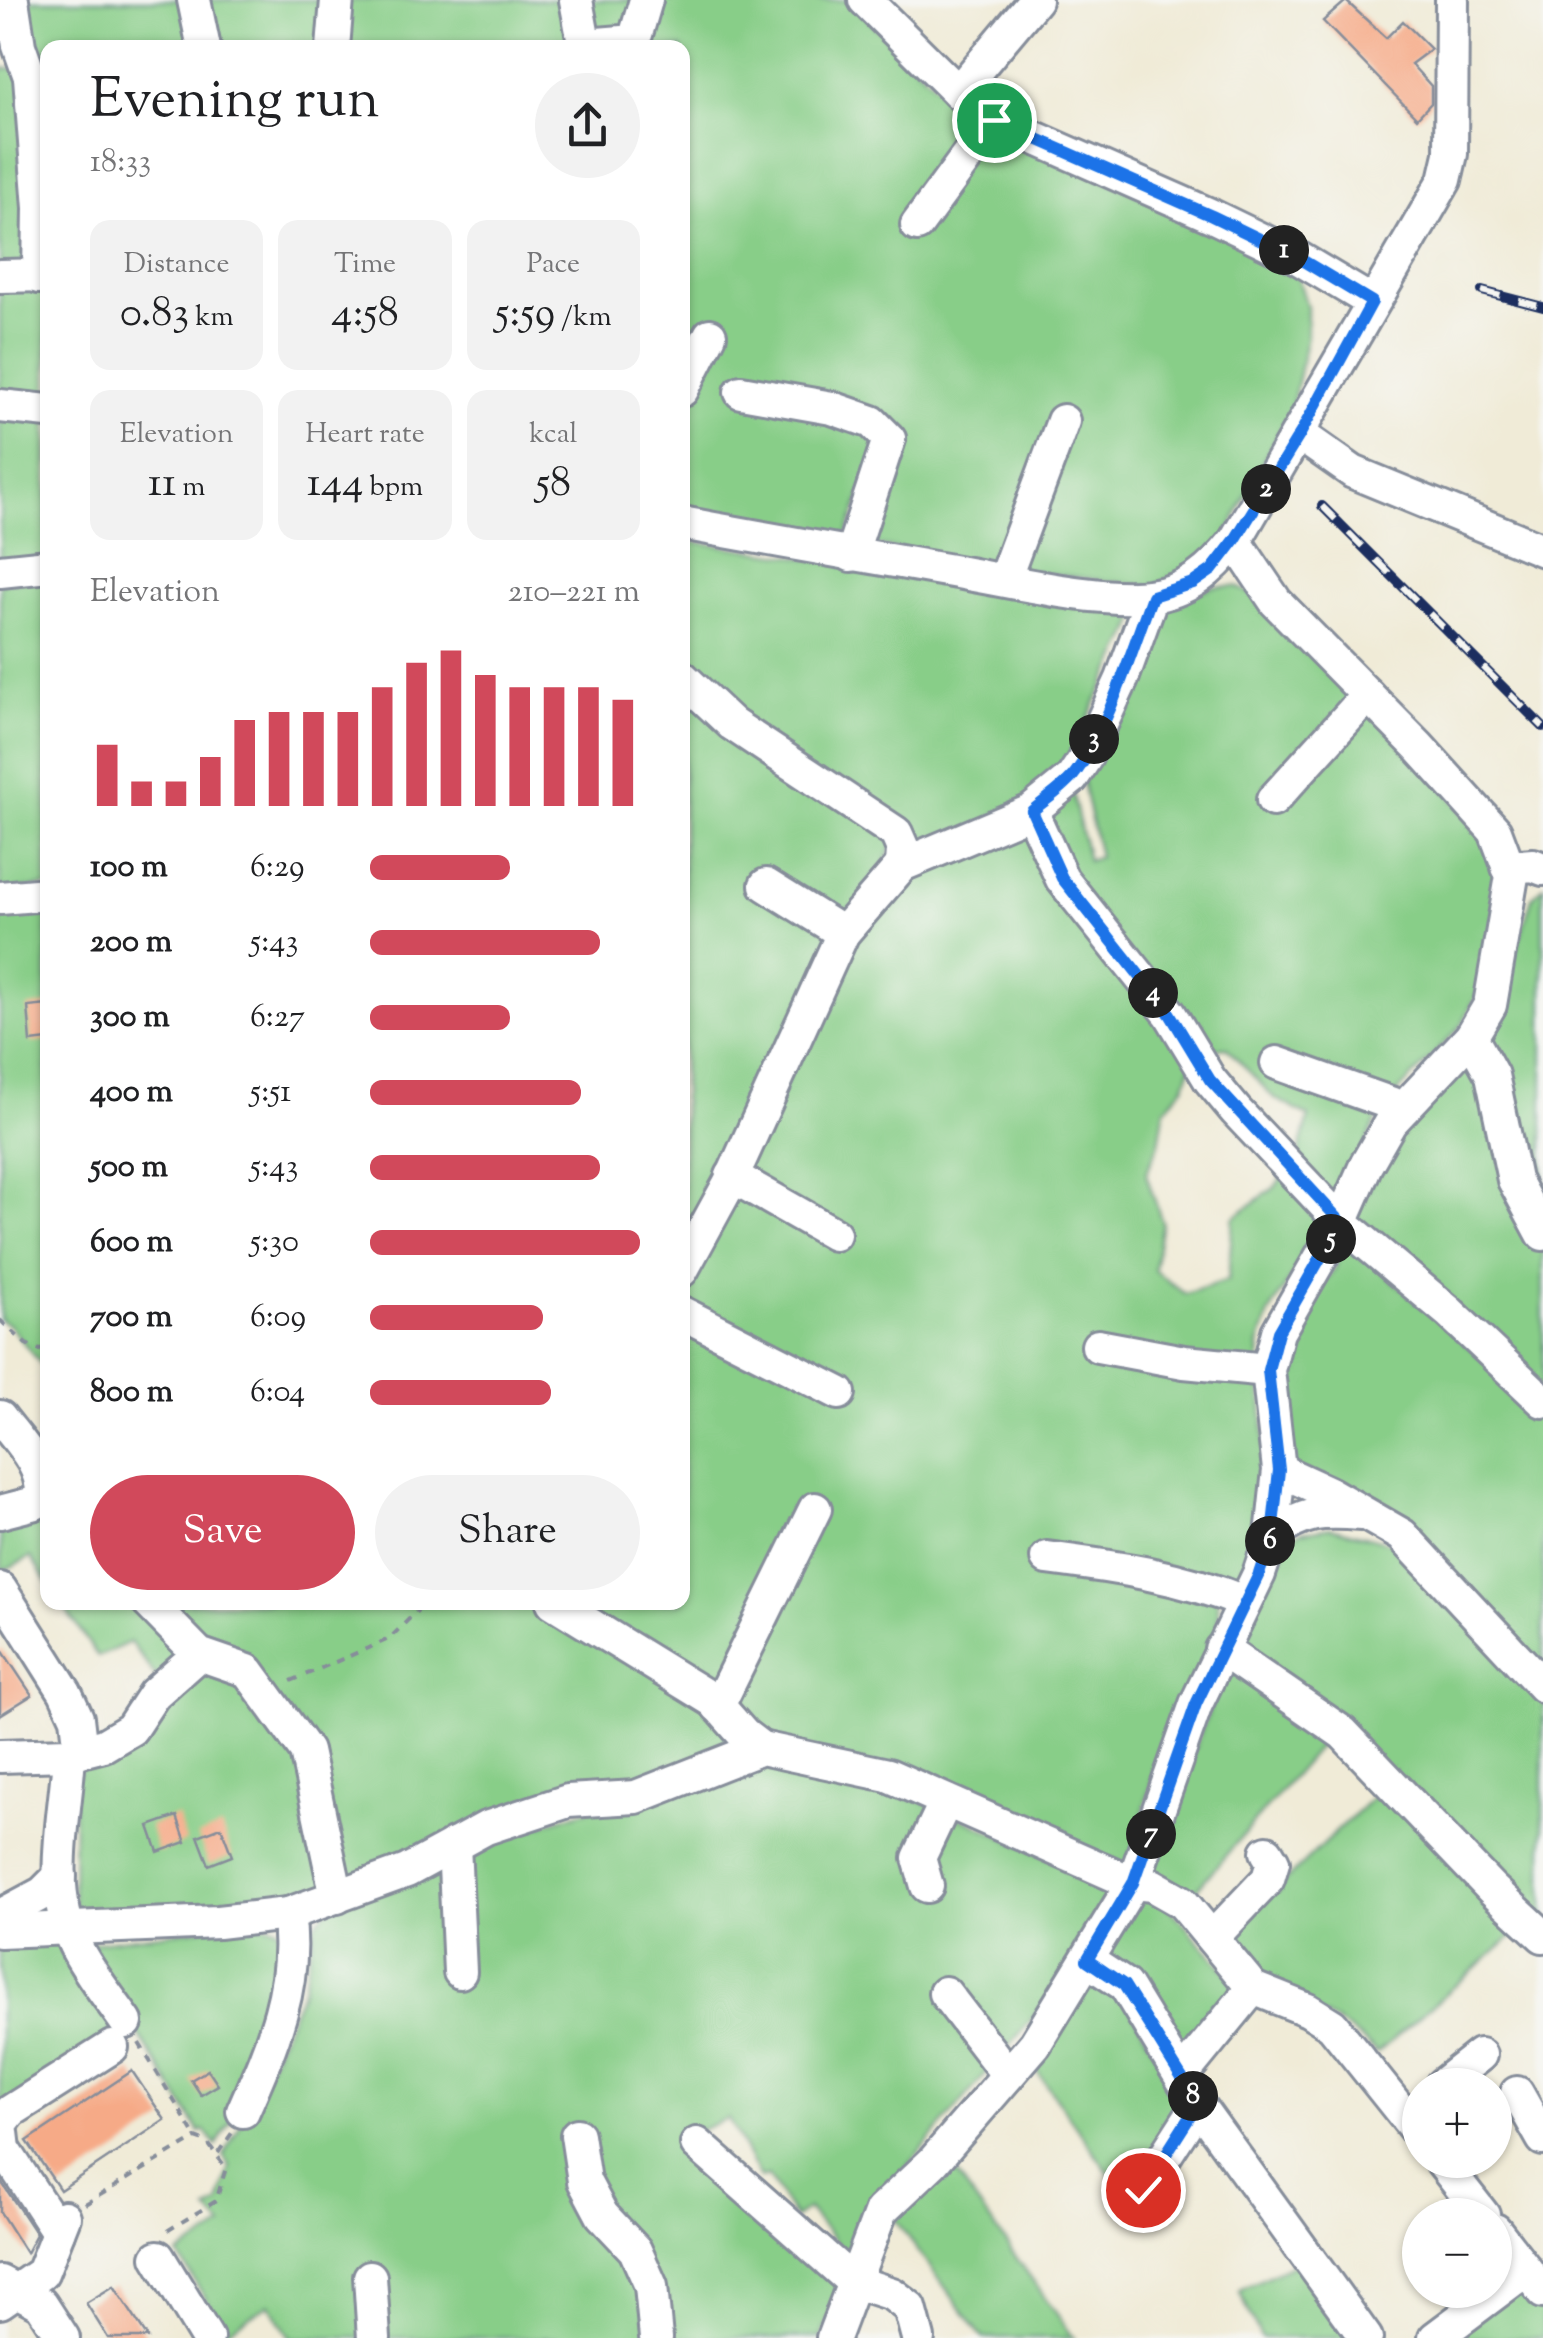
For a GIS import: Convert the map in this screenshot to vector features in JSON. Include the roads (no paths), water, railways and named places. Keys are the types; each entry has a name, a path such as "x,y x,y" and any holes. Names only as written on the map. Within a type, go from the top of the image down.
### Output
{"street":[{"path":"12,0 25,74 40,208"},
{"path":"194,0 202,40"},
{"path":"334,40 337,0"},
{"path":"576,0 584,40"},
{"path":"634,40 646,0"},
{"path":"865,0 958,92 994,120 1212,216 1295,256 1372,302"},
{"path":"958,92 1035,0"},
{"path":"690,525 851,555 1125,597 1152,596 1193,583 1212,570 1235,540 1300,434 1445,180 1451,154 1452,0"},
{"path":"917,225 994,120"},
{"path":"0,276 40,276"},
{"path":"690,374 710,335"},
{"path":"741,392 832,408 872,422 889,438 851,555"},
{"path":"0,406 40,411"},
{"path":"1004,580 1064,420"},
{"path":"1300,434 1353,472 1543,550"},
{"path":"832,2338 881,2211 933,2162 1035,2044 1133,1883 1196,1704 1272,1535 1279,1470 1268,1370 1278,1332 1341,1222 1366,1165 1390,1124 1471,1037 1490,1004 1512,876 1495,831 1276,602 1235,540"},
{"path":"0,571 40,567"},
{"path":"690,1255 732,1176 844,933 902,865 1032,811 1072,778 1086,757 1122,678 1152,596"},
{"path":"690,685 732,724 896,833 903,849 902,865"},
{"path":"1273,800 1368,695"},
{"path":"1032,811 1062,878 1170,1014 1210,1080 1341,1222 1450,1312 1543,1401"},
{"path":"1508,867 1533,865 1543,869"},
{"path":"766,885 844,933"},
{"path":"0,898 40,895"},
{"path":"1471,1037 1492,1076 1514,1180 1543,1234"},
{"path":"1277,1064 1404,1108"},
{"path":"732,1176 834,1234"},
{"path":"690,1317 839,1393"},
{"path":"1098,1346 1184,1362 1268,1370"},
{"path":"0,1417 40,1475"},
{"path":"1279,1470 1402,1535 1543,1686"},
{"path":"0,1512 35,1503 40,1497"},
{"path":"718,1706 815,1510"},
{"path":"1272,1535 1296,1518 1313,1512 1368,1515"},
{"path":"1047,1558 1133,1569 1200,1584 1244,1602"},
{"path":"0,1590 65,1692 77,1718 60,1876 67,1926 119,2035 11,2111 2,2124 4,2149 61,2224 42,2272 6,2291"},
{"path":"156,1610 199,1654 248,1671 306,1752 337,1898"},
{"path":"566,1610 718,1706 744,1735 762,1748 888,1776 1133,1883 1152,1885 1182,1902 1253,1988 1308,2010 1332,2025 1402,2103"},
{"path":"1221,1649 1343,1733 1492,1889 1543,1936"},
{"path":"0,1756 75,1753 104,1745 130,1729 154,1694 199,1654"},
{"path":"3,1930 218,1922 288,1914 407,1871 486,1828 568,1801 636,1797 762,1748"},
{"path":"927,1886 919,1858 946,1801"},
{"path":"454,1845 460,1972"},
{"path":"1212,1938 1268,1879 1273,1862 1268,1852"},
{"path":"3,1930 60,1876"},
{"path":"243,2110 289,1990 292,1935 288,1914"},
{"path":"1087,1960 1124,1985 1198,2104 1366,2338"},
{"path":"1181,2076 1253,1988"},
{"path":"945,1993 1008,2075"},
{"path":"1464,2068 1480,2055"},
{"path":"1516,2093 1543,2139"},
{"path":"1143,2190 1198,2104"},
{"path":"576,2134 584,2181 602,2215 635,2250 650,2286 656,2338"},
{"path":"697,2144 852,2281 892,2294 910,2308 918,2338"},
{"path":"1454,2178 1470,2198"},
{"path":"1436,2338 1533,2267 1512,2247"},
{"path":"158,2257 207,2338"},
{"path":"370,2277 374,2338"},
{"path":"6,2291 41,2304 63,2338"}],"railway":[{"path":"1482,291 1543,307"},
{"path":"1322,506 1543,727"}]}
